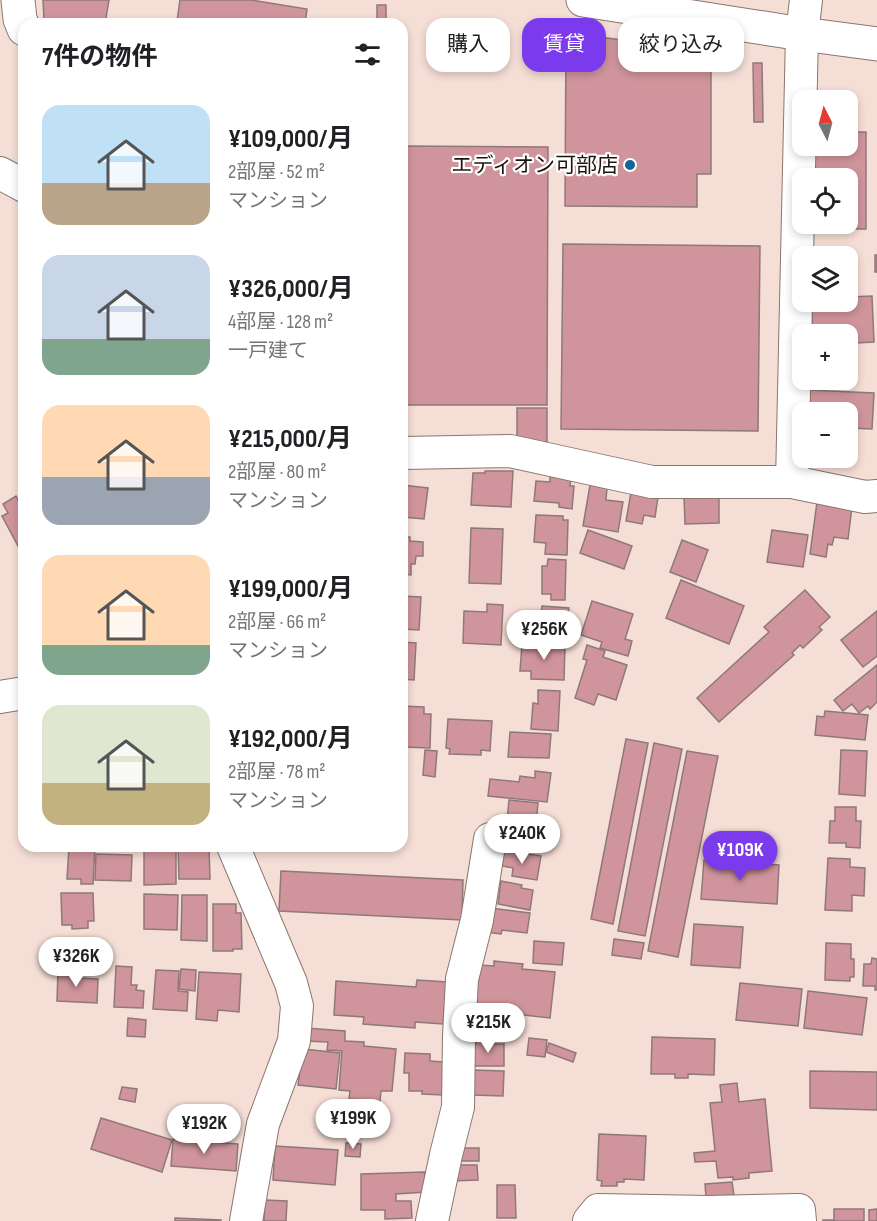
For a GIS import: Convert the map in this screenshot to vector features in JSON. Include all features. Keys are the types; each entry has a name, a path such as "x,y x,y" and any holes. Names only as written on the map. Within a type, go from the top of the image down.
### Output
{"street":[{"path":"18,0 20,18"},
{"path":"583,0 877,44"},
{"path":"792,482 802,34 806,0"},
{"path":"0,173 18,183"},
{"path":"408,453 510,451 652,482 792,482 865,497 877,496"},
{"path":"0,697 18,694"},
{"path":"432,1221 458,1107 462,979 477,920 490,838"},
{"path":"236,852 291,983 297,1006 294,1041 263,1124 246,1221"},
{"path":"589,1221 598,1210 708,1212 800,1210 800,1221"}],"building":[{"path":"43,0 109,0 106,18 44,18"},
{"path":"180,0 251,0 307,9 306,18 177,18"},
{"path":"377,5 386,5 386,18 377,18"},
{"path":"606,38 618,40 618,72 711,72 711,174 697,174 697,207 565,206 566,72 606,72"},
{"path":"753,63 762,63 763,122 754,122"},
{"path":"858,132 866,132 866,229 858,229 858,168 809,168 809,156 858,156"},
{"path":"408,146 548,147 547,405 408,405"},
{"path":"563,244 760,246 758,431 561,429"},
{"path":"875,255 877,255 877,272 875,272"},
{"path":"872,296 874,342 858,343 858,324 812,324 812,312 858,312 858,297"},
{"path":"808,390 874,393 872,429 858,428 858,402 807,402"},
{"path":"517,408 547,408 547,442 517,441"},
{"path":"485,471 513,471 511,507 471,505 473,473 485,473"},
{"path":"550,475 571,477 570,486 574,486 572,509 559,507 559,503 534,501 536,481 550,482"},
{"path":"590,485 607,488 606,500 623,502 618,532 583,526"},
{"path":"408,486 428,488 424,519 408,518"},
{"path":"632,487 658,497 655,517 644,515 642,524 626,521"},
{"path":"16,496 18,500 18,546 2,516 8,513 3,504"},
{"path":"684,496 719,496 719,523 685,524"},
{"path":"817,502 852,507 848,539 834,537 832,545 828,544 826,557 810,554"},
{"path":"536,515 563,516 563,520 568,520 567,555 545,554 546,543 534,542"},
{"path":"471,528 503,529 501,584 469,583"},
{"path":"588,530 632,546 624,569 580,553"},
{"path":"772,530 808,535 803,567 767,562"},
{"path":"408,537 410,541 423,542 423,556 416,556 415,564 411,564 411,575 408,575"},
{"path":"682,540 708,550 696,582 670,572"},
{"path":"548,559 566,560 565,600 551,600 551,594 542,594 542,566 547,566"},
{"path":"681,580 744,606 729,644 666,618"},
{"path":"805,590 830,617 819,627 822,630 803,648 800,645 792,653 794,655 719,722 697,698 769,632 764,627"},
{"path":"408,596 421,597 419,630 408,629"},
{"path":"592,601 633,614 625,639 632,641 628,656 600,648 602,642 581,635"},
{"path":"487,604 503,605 501,645 463,643 464,611 487,612"},
{"path":"542,606 569,608 566,630 561,630 560,634 527,631 529,613 541,614"},
{"path":"877,611 877,656 863,667 841,640"},
{"path":"408,642 416,643 414,680 408,680"},
{"path":"522,644 565,646 564,680 531,679 531,671 520,671"},
{"path":"587,645 605,651 603,657 627,665 616,700 598,694 594,705 575,698 587,660 583,659"},
{"path":"877,665 877,702 870,709 868,706 859,713 852,704 843,711 834,700"},
{"path":"538,690 560,691 558,731 531,729 533,703 538,704"},
{"path":"408,706 424,707 424,714 431,714 430,748 408,747"},
{"path":"825,711 868,715 865,740 815,735 817,716 824,717"},
{"path":"448,719 492,721 490,751 481,750 481,755 449,754 450,749 446,748"},
{"path":"510,732 551,734 549,758 508,757"},
{"path":"626,739 648,743 613,924 591,919"},
{"path":"654,743 682,749 645,936 618,931"},
{"path":"425,750 437,751 435,777 423,775"},
{"path":"841,750 867,751 865,796 839,794"},
{"path":"687,751 718,756 678,957 648,951"},
{"path":"535,771 551,773 547,802 488,796 490,779 519,782 520,776 535,778"},
{"path":"509,800 538,803 536,824 507,821"},
{"path":"835,807 856,807 856,821 861,821 860,848 846,847 846,843 829,843 830,821 835,821"},
{"path":"509,825 542,829 540,850 507,846"},
{"path":"504,851 541,856 537,880 512,876 513,868 502,866"},
{"path":"69,852 95,852 93,884 81,884 81,879 67,879"},
{"path":"144,852 176,852 176,884 144,885"},
{"path":"178,852 209,852 210,879 179,879"},
{"path":"96,854 132,855 131,881 95,880"},
{"path":"828,858 850,859 850,867 865,868 864,896 852,895 852,911 825,910"},
{"path":"704,860 779,865 777,904 701,899"},
{"path":"281,871 463,880 462,920 279,911"},
{"path":"501,881 522,885 521,888 533,890 530,910 498,904"},
{"path":"61,893 93,893 94,921 88,921 88,928 72,929 72,925 62,925"},
{"path":"144,894 178,895 177,930 144,929"},
{"path":"182,895 207,895 207,941 181,940"},
{"path":"213,904 236,904 236,913 241,913 242,949 213,951"},
{"path":"490,908 530,913 527,933 502,930 501,934 486,932"},
{"path":"694,924 743,927 740,968 691,965"},
{"path":"614,939 644,943 641,959 612,955"},
{"path":"534,941 564,943 562,965 533,963"},
{"path":"826,943 851,944 854,977 850,977 850,981 825,980"},
{"path":"872,958 877,959 877,990 875,986 863,986 864,964 871,964"},
{"path":"494,961 523,964 522,969 555,972 550,1018 488,1011 489,1007 475,1005 479,965 494,966"},
{"path":"116,966 132,967 131,985 137,985 136,990 144,991 143,1008 114,1007"},
{"path":"58,969 77,970 77,978 98,979 97,1003 57,1001"},
{"path":"181,969 196,970 195,991 179,989"},
{"path":"156,970 179,971 178,991 188,992 187,1011 153,1009"},
{"path":"199,972 241,974 239,1012 218,1010 217,1021 196,1019"},
{"path":"417,980 447,982 443,1024 415,1022 415,1028 363,1024 364,1017 334,1015 336,981 416,987"},
{"path":"740,983 802,989 798,1026 736,1020"},
{"path":"808,991 867,998 862,1035 804,1028"},
{"path":"128,1018 146,1020 145,1037 127,1036"},
{"path":"306,1028 345,1031 345,1041 364,1042 364,1046 396,1049 392,1091 381,1091 380,1101 349,1099 350,1091 339,1090 342,1051 327,1050 328,1042 305,1041"},
{"path":"652,1037 715,1039 714,1075 688,1074 688,1078 675,1078 675,1074 651,1074"},
{"path":"529,1038 547,1040 545,1057 527,1055"},
{"path":"476,1039 488,1040 488,1044 504,1044 504,1066 472,1066 472,1044 476,1044"},
{"path":"549,1043 576,1053 573,1062 546,1052"},
{"path":"303,1049 340,1053 336,1089 298,1085"},
{"path":"405,1053 430,1054 430,1061 443,1062 443,1095 409,1091 409,1073 404,1073"},
{"path":"473,1070 504,1071 503,1096 473,1095"},
{"path":"810,1071 877,1072 877,1110 810,1108"},
{"path":"737,1083 739,1102 765,1099 772,1171 749,1173 749,1178 733,1180 733,1177 718,1178 716,1161 695,1162 694,1153 715,1151 710,1103 722,1102 720,1085"},
{"path":"122,1087 137,1089 135,1102 119,1099"},
{"path":"343,1115 363,1117 362,1136 342,1135"},
{"path":"101,1118 172,1140 162,1172 91,1149"},
{"path":"599,1134 646,1136 644,1180 624,1179 624,1182 617,1182 617,1186 601,1186 602,1181 597,1180"},
{"path":"173,1139 238,1144 236,1171 171,1166"},
{"path":"346,1143 361,1144 360,1157 345,1156"},
{"path":"275,1146 338,1150 335,1185 273,1180"},
{"path":"454,1148 479,1148 479,1161 455,1161"},
{"path":"450,1165 477,1165 478,1180 450,1181"},
{"path":"425,1172 426,1192 396,1194 396,1201 411,1201 412,1218 385,1219 385,1210 361,1210 361,1174"},
{"path":"732,1182 734,1195 706,1197 705,1184"},
{"path":"497,1185 515,1185 516,1218 497,1218"},
{"path":"265,1200 287,1201 286,1221 264,1221"},
{"path":"834,1209 864,1209 864,1221 823,1221 834,1220"},
{"path":"877,1209 877,1221 869,1221 869,1210"},
{"path":"175,1218 221,1220 221,1221 175,1221"}],"place":[{"name":"エディオン可部店","path":"630,165"}]}
